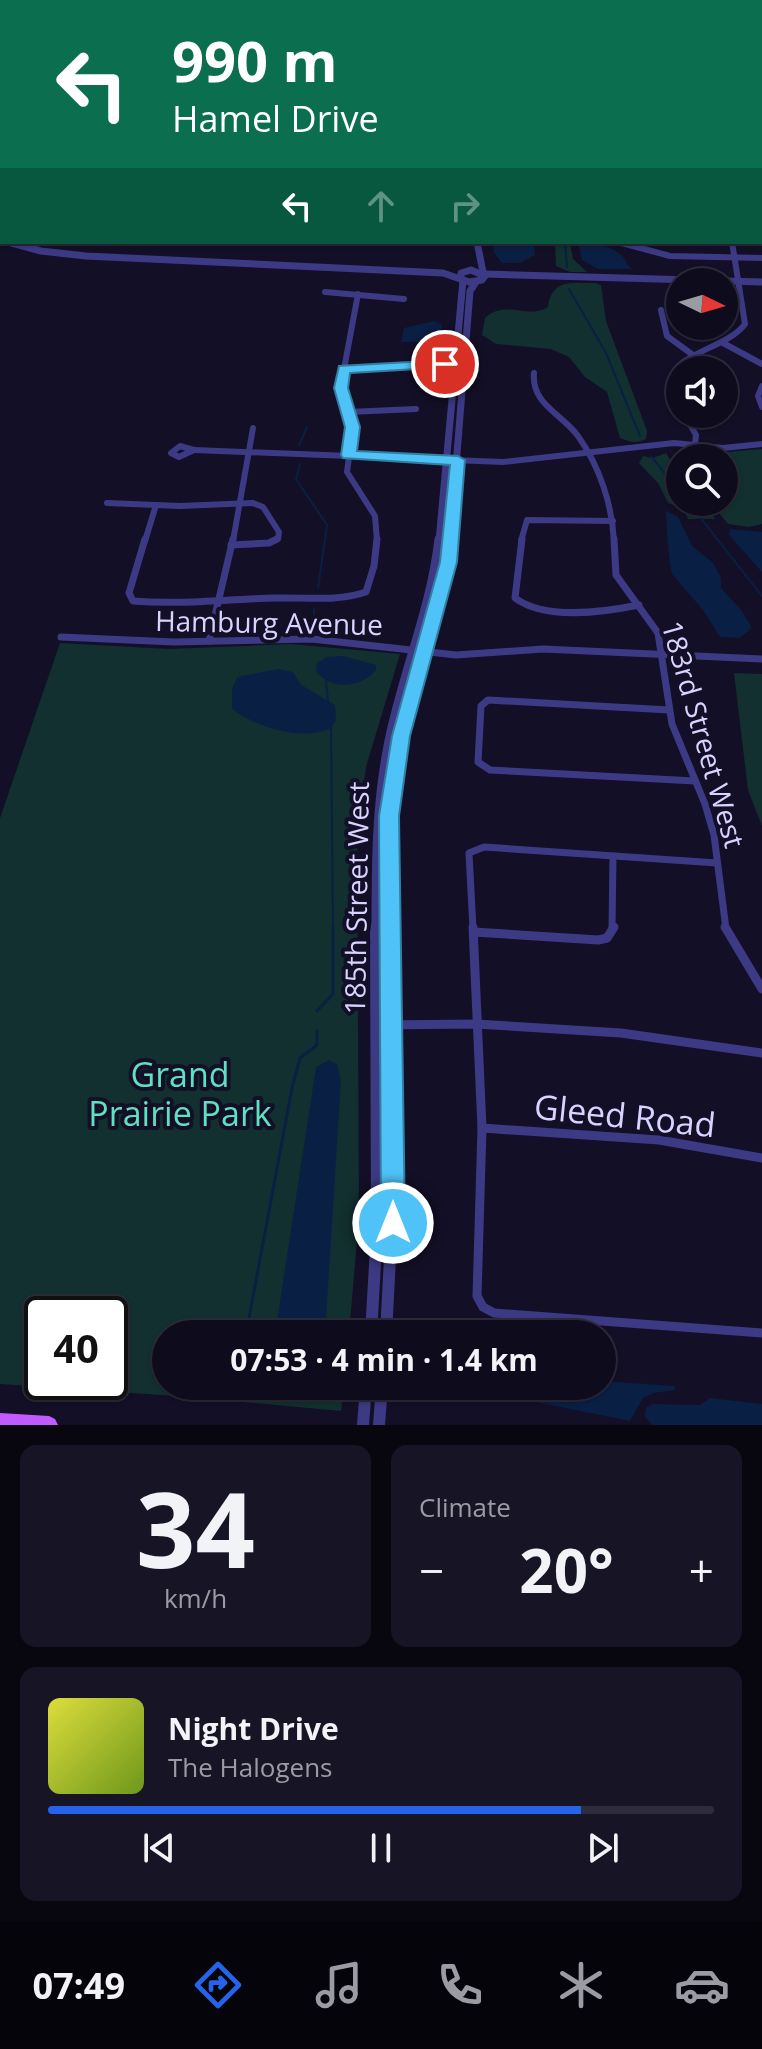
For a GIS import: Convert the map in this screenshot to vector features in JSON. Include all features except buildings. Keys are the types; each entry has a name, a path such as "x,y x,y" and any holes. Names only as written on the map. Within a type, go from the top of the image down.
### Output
{"main road":[{"path":"0,1422 49,1425"}],"street":[{"path":"15,244 76,255 481,277 762,282"},
{"name":"185th Street West","path":"372,1320 377,1229 376,821 387,746 448,562 455,365 464,275 473,261 471,244"},
{"name":"185th Street West","path":"453,460 470,291 481,277 477,244"},
{"path":"623,244 667,255 762,258"},
{"path":"666,244 667,255"},
{"path":"661,310 667,336 693,355 737,336 745,324 732,244"},
{"path":"464,275 481,277"},
{"path":"325,292 404,299"},
{"path":"156,505 129,593 133,601 345,599 360,596 371,584 378,527 375,515 348,475 353,427 341,388 358,294"},
{"path":"723,343 762,364"},
{"path":"344,369 455,365"},
{"name":"183rd Street West","path":"534,373 533,385 539,398 575,432 607,496 613,521 615,572 655,626 663,655 669,710 710,820 726,933 762,989"},
{"path":"762,386 758,396 762,407"},
{"path":"348,412 416,409"},
{"path":"209,641 242,503 247,452 253,428"},
{"path":"194,450 509,461 667,443 695,444 696,435 692,428"},
{"path":"738,446 762,444"},
{"path":"107,503 242,503 263,507 279,537 269,543 231,545"},
{"path":"613,521 527,520 523,527 515,598 522,605 535,608 607,611 639,605"},
{"name":"Hamburg Avenue","path":"61,637 209,641 312,639 465,655 535,649 762,659"},
{"name":"185th Street West","path":"387,1320 392,1245 389,816 401,736 420,650"},
{"path":"669,710 488,700 481,706 478,762 481,767 494,770 695,781"},
{"path":"717,863 478,847 469,853 482,1128 477,1296 483,1307 494,1313 762,1333"},
{"path":"474,932 598,940 607,938 614,927 613,856"},
{"path":"377,1025 476,1024 653,1035 762,1053"},
{"name":"Gleed Road","path":"482,1128 659,1140 762,1158"},
{"path":"363,1425 365,1400"},
{"path":"379,1425 381,1400"}],"green space":[{"path":"555,244 570,244 573,259 587,272 570,272 556,266"},
{"path":"564,284 601,285 606,321 647,431 646,439 639,442 620,438 607,392 585,377 569,357 551,349 496,344 482,335 485,318 493,313 500,310 540,310 548,307 554,291"},
{"path":"762,449 762,524 749,527 728,524 721,516 738,516 738,451"},
{"path":"666,453 666,499 658,483 639,463 643,456 653,458"},
{"path":"687,516 713,516 715,519 688,519"},
{"name":"Grand Prairie Park","path":"60,643 169,649 291,644 400,654 366,767 357,836 359,1217 350,1320 152,1320 152,1394 128,1393 128,1296 24,1296 24,1386 0,1384 0,818"},
{"path":"734,673 762,674 762,826 748,790"},
{"path":"220,1400 342,1400 341,1411"}],"water":[{"path":"493,244 534,244 535,255 520,263 502,263 494,253"},
{"path":"578,244 598,244 621,255 633,269 598,269 582,260"},
{"path":"434,321 442,325 440,342 401,342 404,328"},
{"path":"666,516 676,516 692,546 713,563 721,578 721,588 742,611 751,626 750,630 739,638 720,637 703,610 673,575"},
{"path":"730,529 762,532 762,572 729,535"},
{"path":"343,656 376,665 376,670 363,681 346,685 329,682 316,671 317,663 327,657"},
{"path":"278,669 293,672 301,685 335,705 336,720 331,728 319,732 293,733 266,727 232,709 232,689 237,677"},
{"path":"329,1060 337,1064 341,1081 326,1320 277,1320 316,1067"},
{"path":"616,1382 675,1386 675,1390 653,1393 643,1398 630,1421 526,1400 616,1400"},
{"path":"710,1398 762,1404 762,1425 652,1425 645,1416 646,1408 652,1404 700,1405"}],"waterway":[{"path":"565,244 567,267"},
{"path":"569,289 606,353 640,436"},
{"path":"299,446 307,427"},
{"path":"651,456 666,475"},
{"path":"300,464 296,479 327,525 318,588"},
{"path":"699,516 762,596"},
{"path":"314,609 314,627"},
{"path":"326,680 328,701"},
{"path":"331,727 333,929"},
{"path":"317,1011 333,994 333,929"},
{"path":"249,1320 292,1088 300,1058 317,1045 317,1031"}],"route":[{"path":"393,1223 389,816 401,736 448,562 458,460 349,455 353,427 341,388 344,369 445,364"}]}
